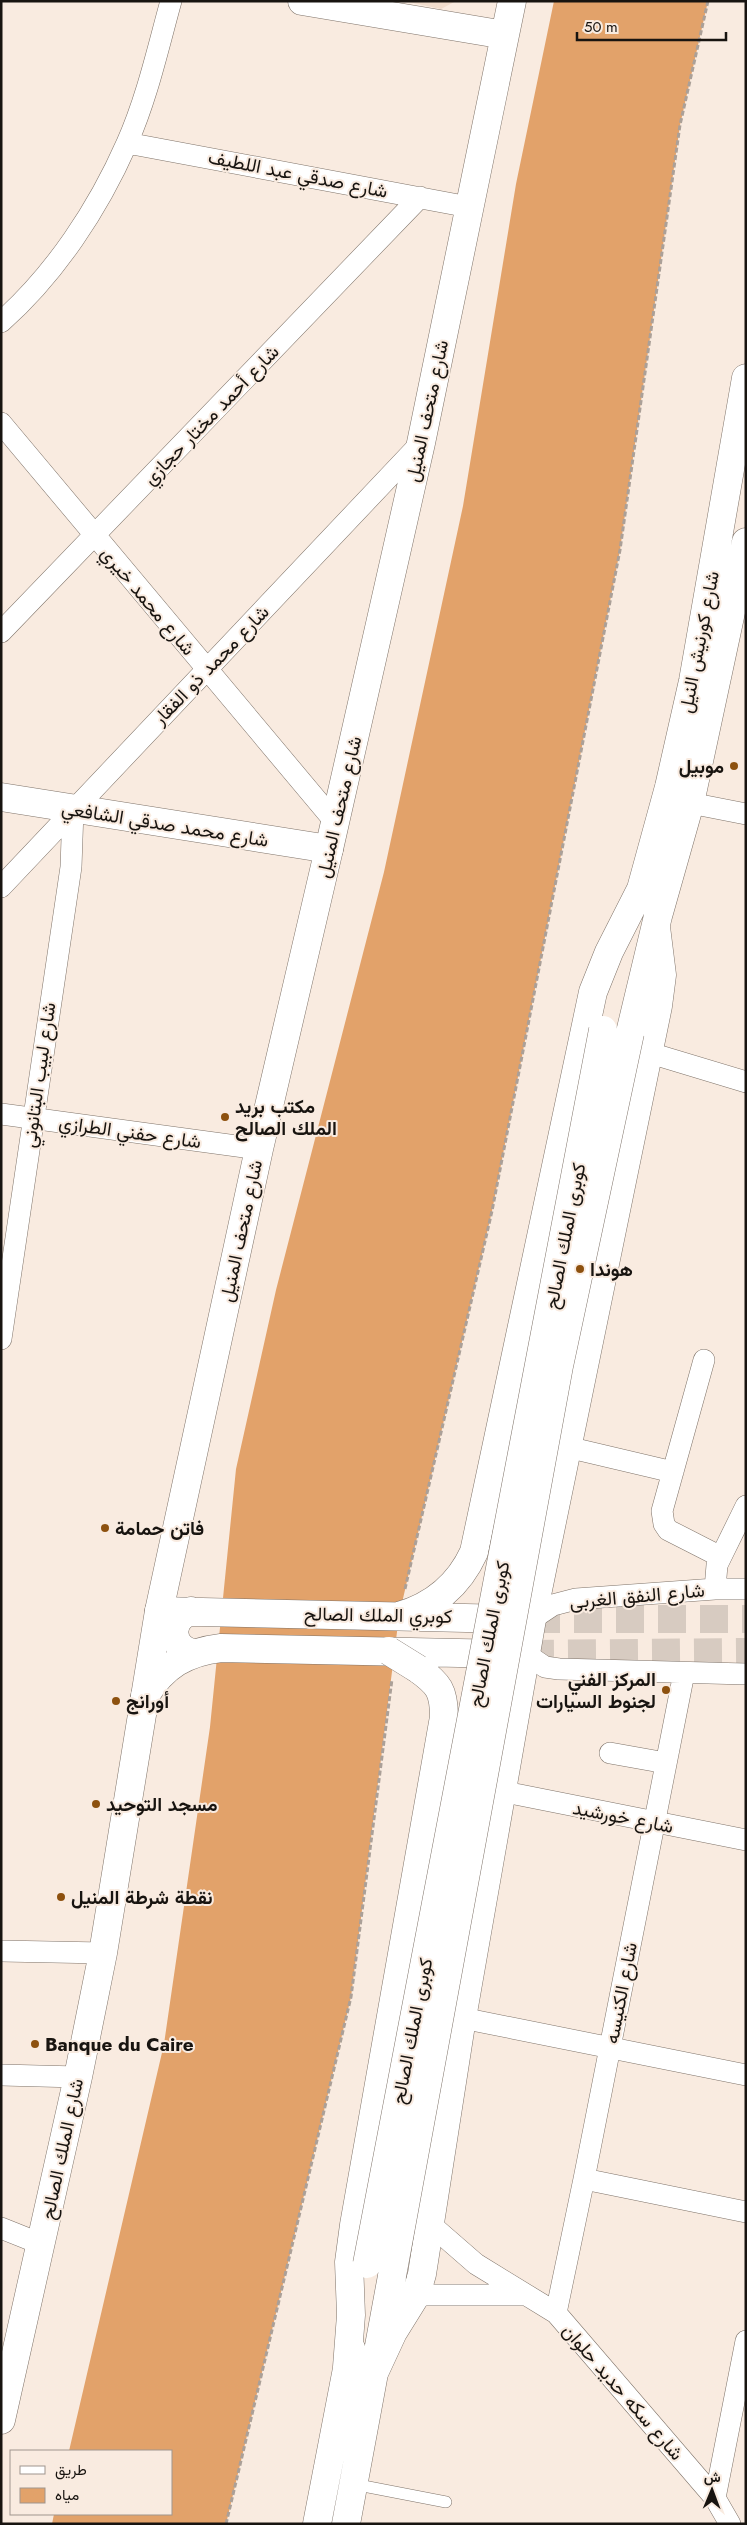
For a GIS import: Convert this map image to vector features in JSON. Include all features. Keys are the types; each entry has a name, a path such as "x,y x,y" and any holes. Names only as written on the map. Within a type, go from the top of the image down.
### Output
{"main road":[{"path":"302,1 505,35"},
{"name":"شارع متحف المنيل","path":"159,1611 259,1149 336,823 421,443 512,1"},
{"name":"شارع كورنيش النيل","path":"636,902 669,787 693,681 746,378"},
{"name":"شارع كورنيش النيل","path":"656,927 690,803 744,559"},
{"name":"شارع محمد صدقي الشافعي","path":"1,797 73,810 329,849"},
{"path":"399,1616 430,1604 447,1590 462,1573 474,1552 593,992 609,952 636,902"},
{"name":"كوبرى الملك الصالح","path":"347,2367 603,1030 636,902"},
{"path":"346,2524 374,2373 393,2332 416,2295 421,2279 462,2018 532,1619 650,1053 662,975 656,927"},
{"name":"كوبرى الملك الصالح","path":"374,2373 559,1366 628,1043 656,927"},
{"path":"490,1476 559,1485"},
{"name":"كوبري الملك الصالح","path":"159,1611 532,1619"},
{"name":"شارع الملك الصالح","path":"1,2420 9,2357 41,2244 103,1953 159,1611"},
{"path":"191,1611 179,1618 174,1630 176,1643 186,1652 193,1653"},
{"name":"كوبري الملك الصالح","path":"145,1696 155,1680 168,1666 193,1653 221,1648 526,1654"},
{"path":"317,2524 347,2367 351,2315 349,2262 354,2225 444,1717 444,1700 439,1686 392,1652"},
{"path":"435,1776 446,1769 471,1767 483,1771 494,1779 501,1789"}],"street":[{"path":"1,322 24,302 64,253 99,199 127,142 148,85 171,1"},
{"name":"شارع صدقي عبد اللطيف","path":"127,142 469,207"},
{"name":"شارع أحمد مختار حجازي","path":"1,632 420,197"},
{"name":"شارع محمد خيري","path":"1,423 336,823"},
{"name":"شارع محمد ذو الفقار","path":"1,887 421,443"},
{"path":"690,803 746,814"},
{"name":"شارع لبيب البتانوني","path":"1,1340 71,867 74,839 73,810"},
{"path":"650,1053 746,1082"},
{"name":"شارع حفني الطرازي","path":"1,1114 259,1149"},
{"path":"704,1360 662,1511 664,1524 668,1530 721,1557"},
{"path":"567,1447 673,1472"},
{"path":"715,1589 715,1571 746,1506"},
{"name":"شارع النفق الغربى","path":"532,1619 553,1605 576,1599 715,1589 746,1589"},
{"path":"526,1654 545,1667 559,1669 746,1674"},
{"name":"شارع الكنيسه","path":"556,2313 684,1673"},
{"path":"610,1753 666,1763"},
{"name":"شارع خورشيد","path":"501,1789 515,1794 654,1824 746,1840"},
{"path":"1,1951 103,1953"},
{"path":"462,2018 746,2075"},
{"path":"1,2075 78,2077"},
{"path":"584,2179 746,2212"},
{"name":"شارع سكه حديد حلوان","path":"430,2224 476,2264 556,2313 714,2498 730,2524"},
{"path":"1,2228 41,2244"},
{"name":"شارع سكه حديد حلوان","path":"416,2295 524,2295"},
{"path":"714,2498 746,2341"}],"lane":[{"path":"353,2484 446,2502"}],"path":[{"path":"399,1616 492,1211 620,550 680,125 708,1"},
{"path":"226,2524 351,1997 392,1652"}],"shaded area":[{"path":"404,1 456,1 441,9"}],"water":[{"path":"554,1 708,1 680,125 620,550 492,1211 399,1616 351,1997 226,2524 52,2524 54,2515 172,2515 172,2450 69,2450 164,2044 210,1727 236,1469 276,1290 384,872 463,506 516,184"}],"tunnel":[{"path":"532,1619 746,1619"},
{"path":"526,1654 746,1652"}],"place":[{"name":"موبيل","path":"734,766"},
{"name":"مكتب بريد الملك الصالح","path":"225,1117"},
{"name":"هوندا","path":"580,1269"},
{"name":"فاتن حمامة","path":"105,1528"},
{"name":"المركز الفني لجنوط السيارات","path":"666,1690"},
{"name":"أورانج","path":"116,1701"},
{"name":"مسجد التوحيد","path":"96,1804"},
{"name":"نقطة شرطة المنيل","path":"61,1897"},
{"name":"Banque du Caire","path":"35,2044"}]}
